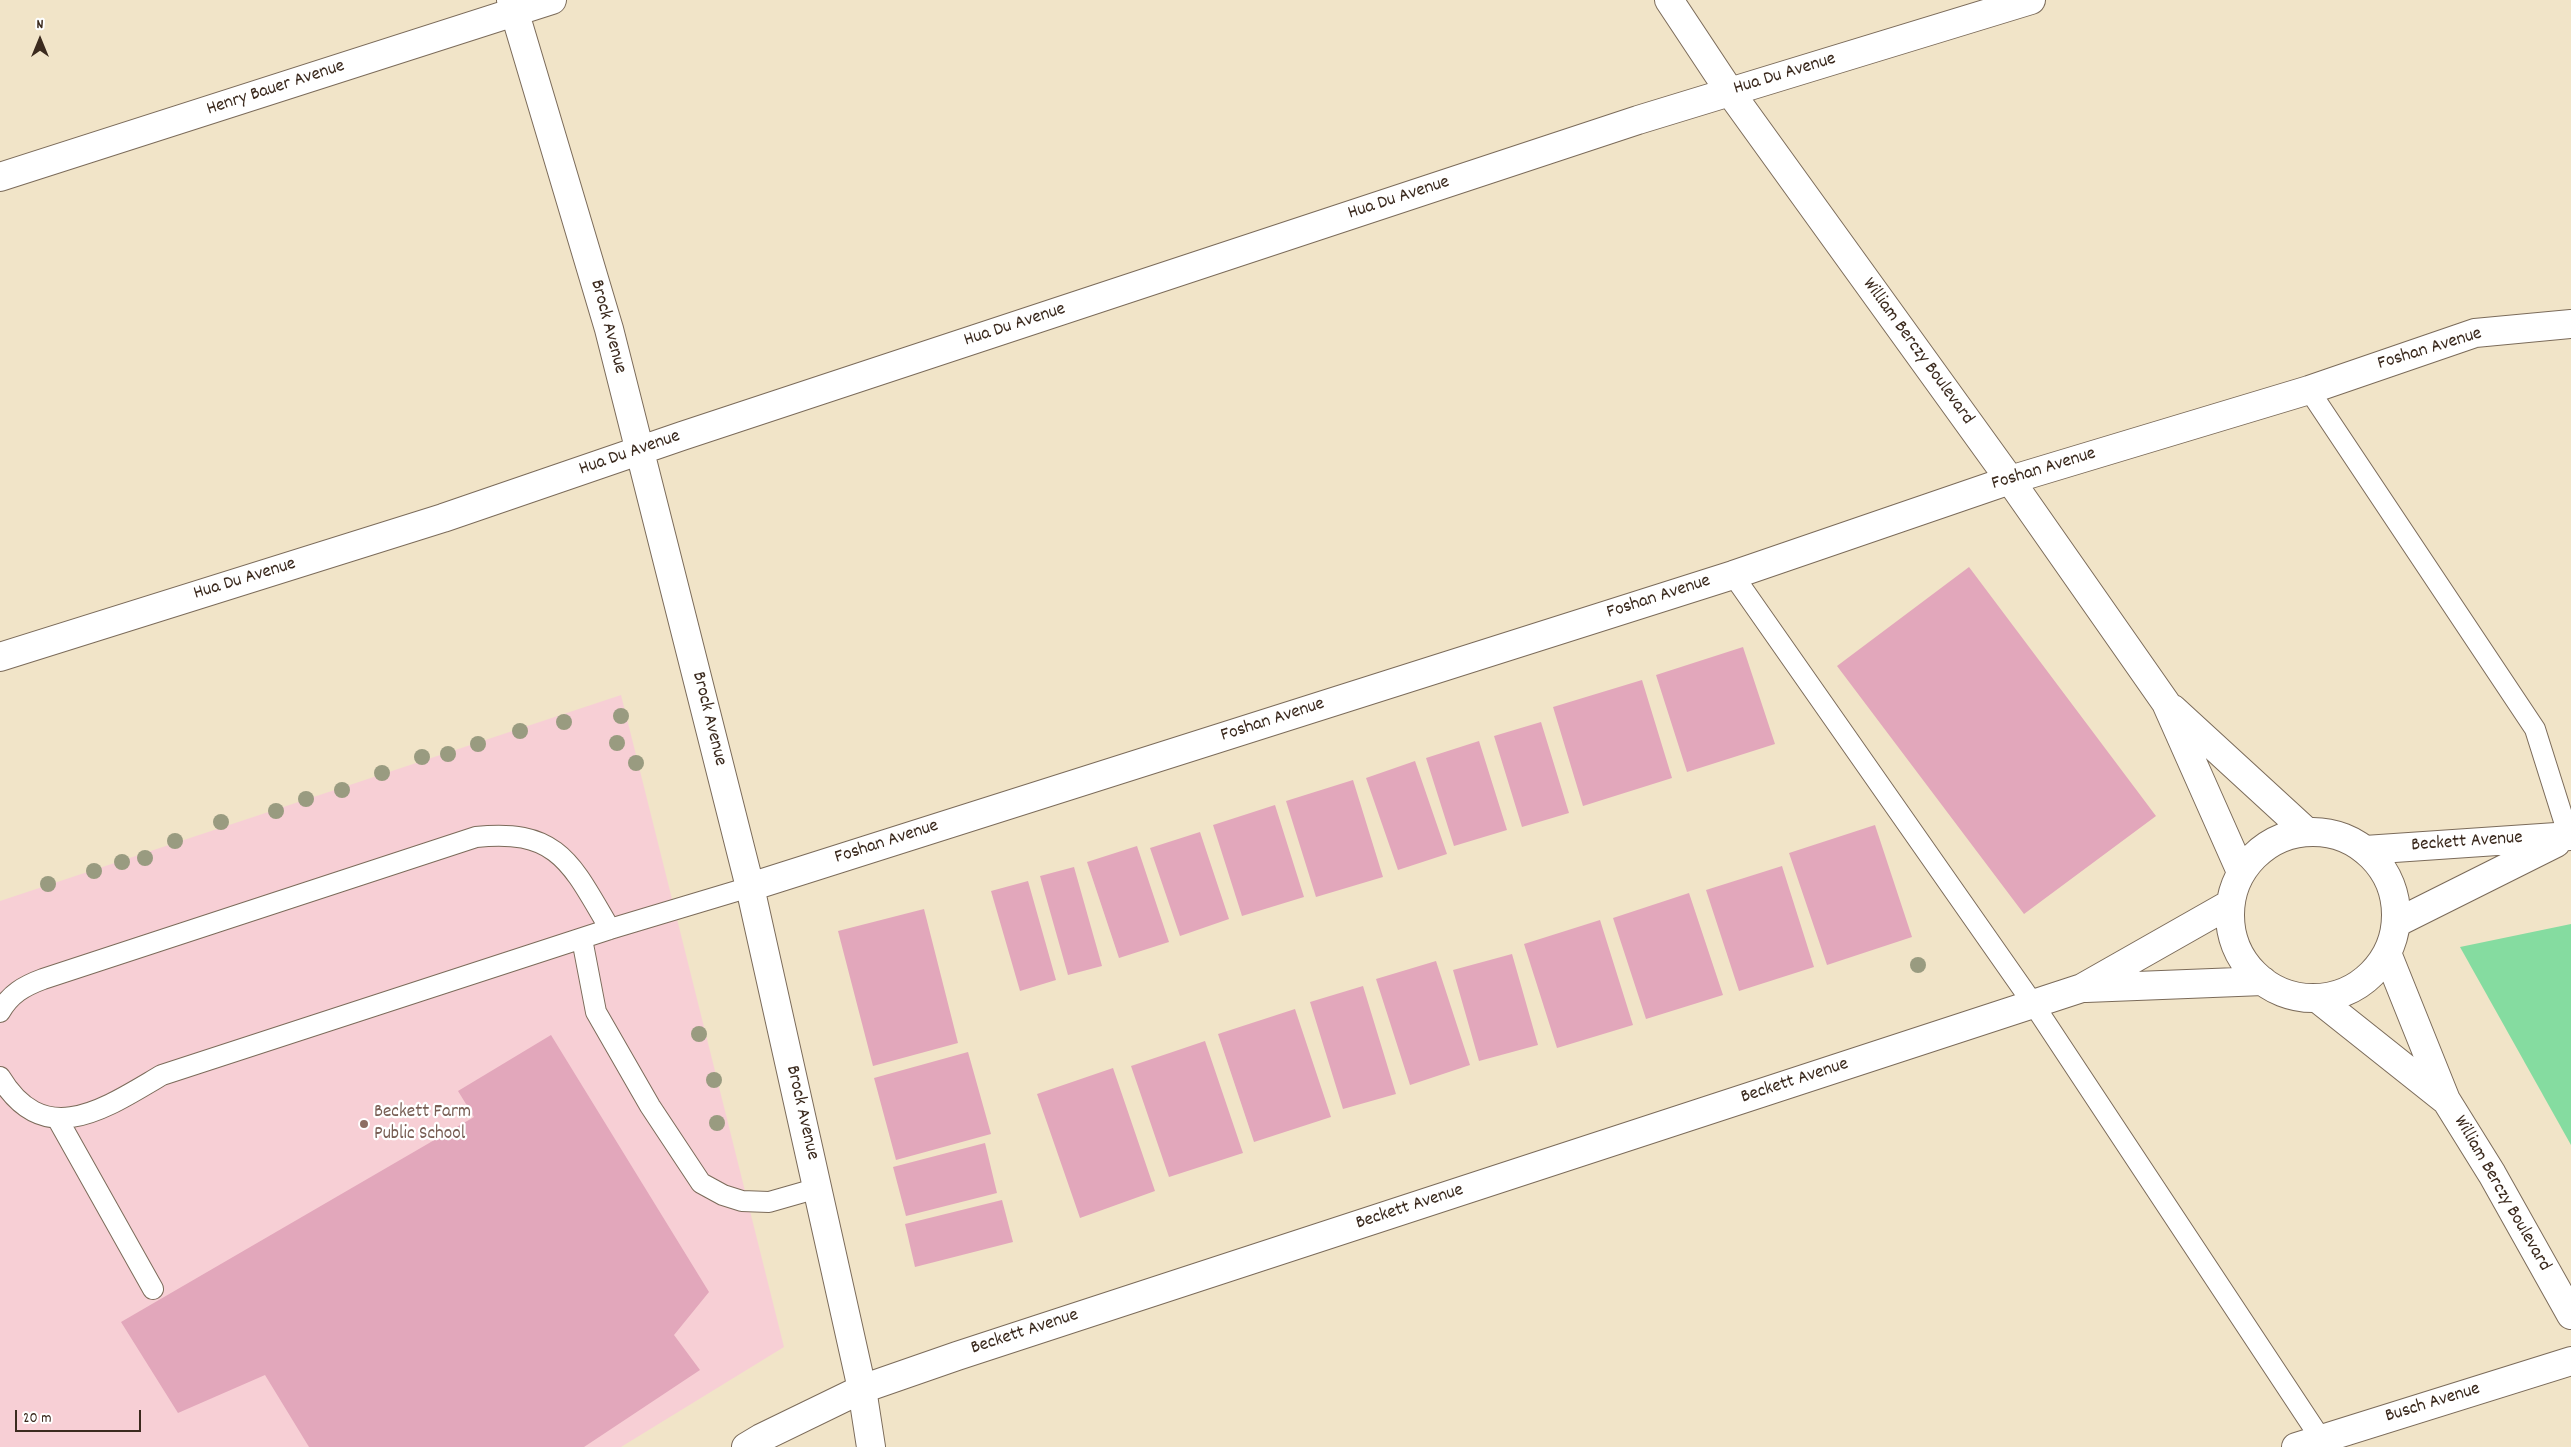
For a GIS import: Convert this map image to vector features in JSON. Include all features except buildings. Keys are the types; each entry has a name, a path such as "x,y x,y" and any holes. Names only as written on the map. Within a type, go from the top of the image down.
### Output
{"street":[{"name":"Henry Bauer Avenue","path":"0,177 513,6 552,0"},
{"name":"William Berczy Boulevard","path":"1669,0 1730,92 2010,480 2166,703 2241,872"},
{"name":"Hua Du Avenue","path":"0,657 443,518 640,450 1638,120 2030,0"},
{"name":"Brock Avenue","path":"513,6 609,329 750,887 862,1389 871,1447"},
{"name":"Foshan Avenue","path":"750,887 1733,575 2010,480 2309,390 2475,334 2571,324"},
{"name":"William Berczy Boulevard","path":"2166,703 2307,832"},
{"path":"2307,832 2327,833 2347,839 2365,850 2383,870 2394,895 2396,923 2387,953 2374,970 2358,984 2338,994 2317,998 2288,994 2263,981 2247,966 2236,947 2230,926 2230,904 2241,872 2254,856 2269,844 2287,836 2307,832"},
{"name":"Beckett Avenue","path":"2365,850 2570,836"},
{"name":"Beckett Avenue","path":"2396,923 2570,836"},
{"name":"Beckett Avenue","path":"746,1447 862,1389 957,1356 2082,988 2230,904"},
{"name":"William Berczy Boulevard","path":"2387,953 2446,1100 2492,1174 2571,1315"},
{"name":"Beckett Avenue","path":"2082,988 2263,981"},
{"name":"William Berczy Boulevard","path":"2317,998 2446,1100"},
{"name":"Busch Avenue","path":"2308,1443 2571,1361"}],"lane":[{"path":"2309,390 2535,729 2570,836"},
{"path":"1733,575 2034,1005 2308,1443"},
{"path":"0,1012 7,1000 24,986 476,836 505,834 537,841 560,853 585,886 610,929"},
{"path":"0,1077 11,1096 36,1112 57,1118 82,1117 112,1104 162,1075 610,929 750,887"},
{"path":"582,939 596,1012 650,1106 701,1183 723,1195 742,1201 769,1202 818,1188"},
{"path":"57,1118 153,1289"}],"shaded area":[{"name":"Beckett Farm Public School","path":"621,695 784,1347 621,1447 0,1447 0,901"}],"green space":[{"path":"2571,924 2571,1145 2460,947"}],"place":[{"name":"Beckett Farm Public School","path":"364,1124"}]}
